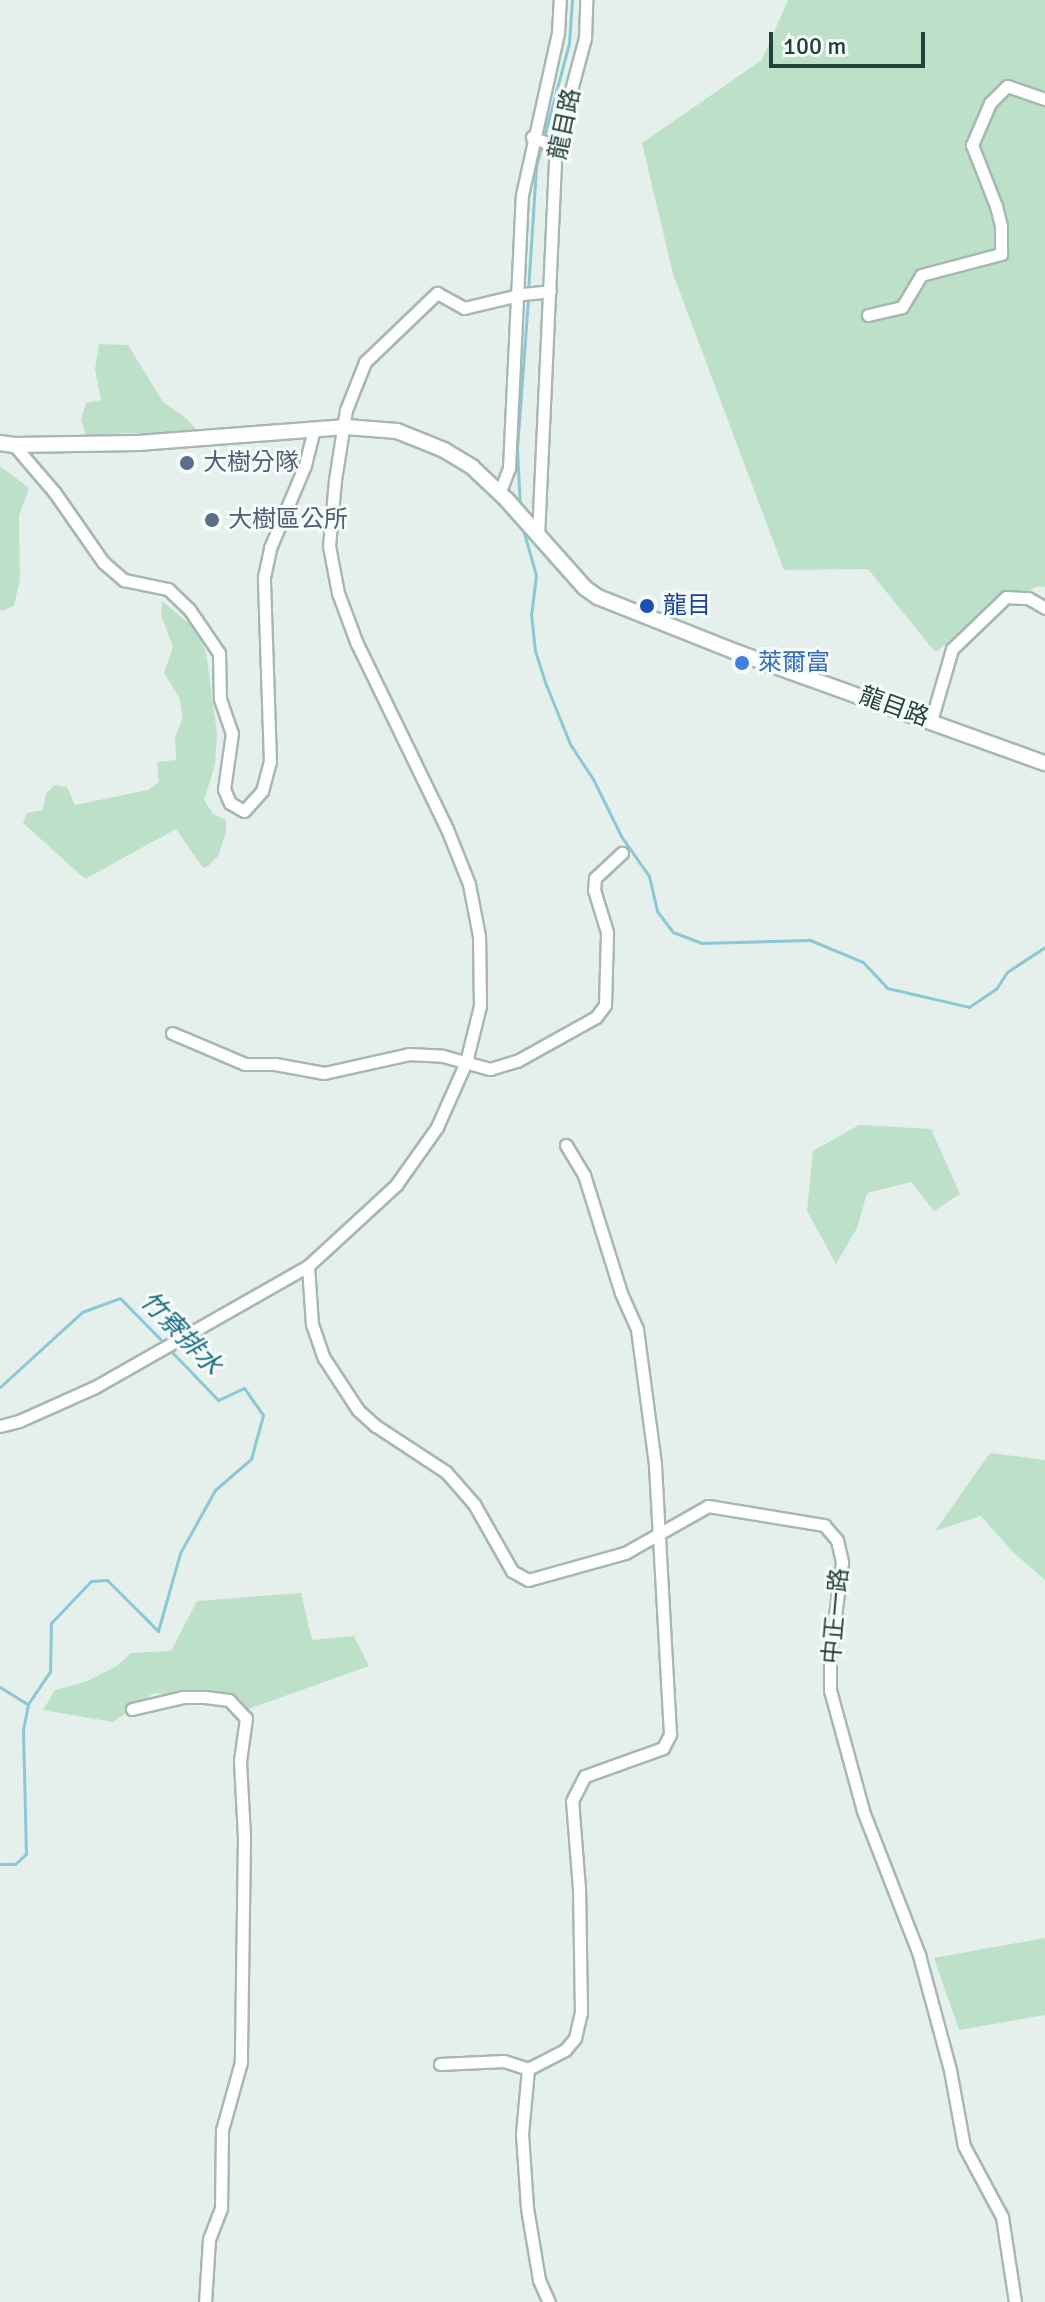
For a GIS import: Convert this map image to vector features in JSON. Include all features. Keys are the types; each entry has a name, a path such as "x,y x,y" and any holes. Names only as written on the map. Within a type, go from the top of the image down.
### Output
{"street":[{"name":"龍目路","path":"560,0 558,33 534,138 520,219 520,295 509,468 502,497 598,597 736,652 1045,763"},
{"name":"龍目路","path":"538,536 553,145 585,38 586,0"},
{"path":"868,315 902,307 921,275 1001,254 996,206 972,145 990,103 1007,86 1045,99"},
{"path":"534,138 553,145"},
{"path":"0,1426 19,1421 95,1387 308,1266 396,1185 437,1127 466,1062 480,1006 481,970 469,884 447,829 357,644 338,593 329,546 335,480 346,427 346,410 365,362 437,293 464,308 546,291"},
{"path":"7,444 138,443 313,432 346,427 397,431 444,450 472,467 502,497"},
{"path":"7,444 55,493 103,562 124,580 168,589 189,609 219,653 220,699 232,733 224,789 230,803 244,811 262,791 270,762 264,577 270,548 305,465 313,432"},
{"path":"931,721 952,649 1006,597 1028,598 1045,608"},
{"path":"172,1033 245,1064 275,1064 324,1073 409,1054 443,1056 490,1069 517,1061 601,1012 607,1000 607,932 594,890 595,878 622,853"},
{"path":"440,2064 504,2061 528,2069 565,2050 578,2029 579,1889 572,1801 577,1788 594,1771 668,1743 670,1716 655,1464 637,1329 621,1293 584,1175 566,1145"},
{"name":"中正一路","path":"308,1266 312,1324 324,1358 358,1410 376,1426 446,1472 474,1504 512,1571 528,1580 625,1553 708,1506 824,1525 837,1540 842,1562 830,1655 830,1690 863,1811 919,1955 950,2070 964,2146 1002,2217 1015,2302"},
{"path":"132,1709 183,1697 205,1697 229,1700 246,1718 240,1761 244,1837 241,2062 222,2130 221,2208 209,2239 205,2302"},
{"path":"528,2069 522,2134 527,2208 539,2280 549,2302"}],"green space":[{"path":"788,0 1045,0 1045,587 1037,586 935,652 868,569 784,570 673,274 642,143 762,60"},
{"path":"99,344 128,345 163,402 186,418 203,437 128,433 86,436 81,419 86,403 101,400 95,369"},
{"path":"0,466 29,488 19,516 20,580 14,605 4,611 0,610"},
{"path":"162,601 197,630 206,653 217,733 215,765 204,800 213,814 226,820 226,832 218,856 203,868 176,829 85,879 23,823 27,813 43,810 46,794 54,785 67,787 75,805 148,790 159,782 157,762 176,760 175,737 183,718 179,697 164,673 173,647 161,615"},
{"path":"859,1125 931,1129 960,1194 934,1211 911,1182 867,1193 857,1228 836,1264 807,1211 813,1151"},
{"path":"990,1453 1045,1460 1045,1580 1013,1552 981,1516 935,1531"},
{"path":"301,1593 312,1640 354,1636 369,1666 243,1711 206,1698 154,1693 113,1722 43,1710 55,1690 85,1682 117,1666 131,1653 171,1651 197,1601"},
{"path":"1045,1938 1045,2015 959,2030 934,1958"}],"waterway":[{"path":"544,137 569,43 572,0"},
{"path":"528,291 536,166 542,144"},
{"path":"520,507 517,449 528,299"},
{"path":"522,526 536,575 531,613 535,651 547,687 570,744 593,779 621,836 649,876 657,911 673,932 701,943 810,940 863,962 887,988 969,1007 996,989 1007,972 1045,947"},
{"name":"竹寮排水","path":"0,1387 82,1312 120,1298 165,1344"},
{"name":"竹寮排水","path":"0,1864 15,1864 26,1854 23,1730 28,1704 50,1671 51,1623 91,1581 107,1580 158,1631 180,1553 215,1490 251,1459 263,1415 244,1388 218,1400 170,1350"},
{"path":"0,1687 27,1704"}],"place":[{"name":"大樹分隊","path":"187,463"},
{"name":"大樹區公所","path":"212,520"},
{"name":"龍目","path":"647,606"},
{"name":"萊爾富","path":"742,663"}]}
